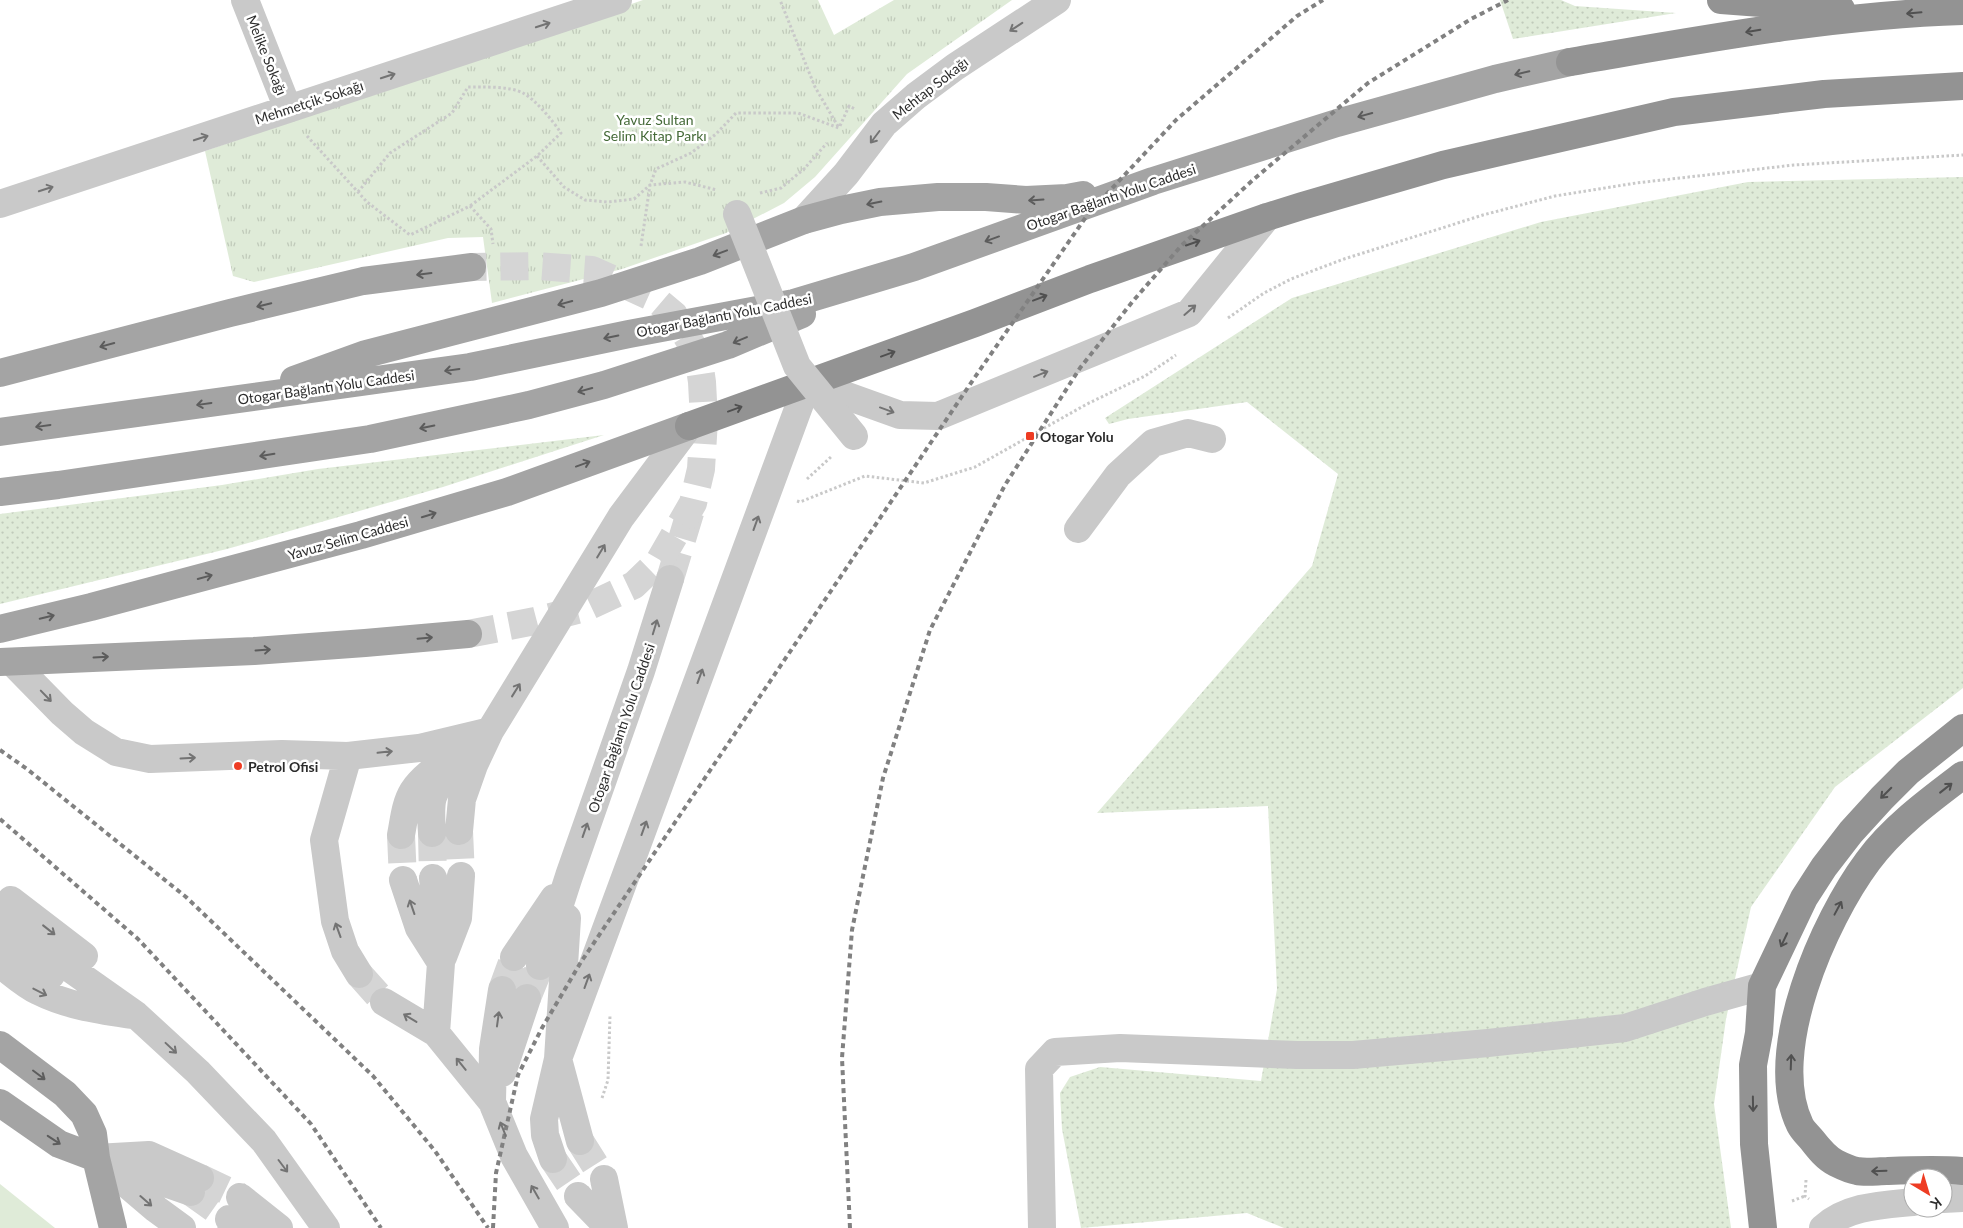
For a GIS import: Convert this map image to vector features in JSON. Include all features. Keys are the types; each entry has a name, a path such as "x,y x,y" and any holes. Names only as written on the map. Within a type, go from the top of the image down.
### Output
{"highway":[{"path":"1721,0 1829,7 1886,16"},
{"path":"1570,62 1770,28 1963,10"},
{"path":"689,426 1090,279 1267,217 1443,165 1674,112 1824,94 1963,86"},
{"path":"1763,1228 1754,1144 1753,1065 1759,1033 1762,986 1804,898 1851,832 1908,772 1963,728"},
{"path":"1963,774 1922,807 1869,859 1850,887 1832,919 1806,984 1795,1023 1790,1058 1790,1089 1794,1109 1801,1126 1821,1152 1836,1163 1859,1172 1963,1171"},
{"path":"1762,986 1806,984"}],"main road":[{"name":"Otogar Bağlantı Yolu Caddesi","path":"0,432 470,367 629,334 794,303 914,267 1153,181 1336,123 1495,79 1570,62"},
{"path":"245,398 366,354 479,323 601,294 700,261 804,220 880,202 938,197 986,197 1026,200 1067,198 1153,181"},
{"path":"0,492 77,483 370,439 529,405 604,385 728,345 914,267"},
{"path":"0,373 230,313 363,281 472,268"},
{"name":"Yavuz Selim Caddesi","path":"0,629 361,535 508,492 689,426"},
{"path":"6,662 254,651 468,634"},
{"path":"0,1045 65,1094 84,1114 93,1134 96,1158 112,1228"},
{"path":"0,1103 59,1144 96,1158"}],"street":[{"name":"Melike Sokağı","path":"245,0 288,109"},
{"name":"Mehmetçik Sokağı","path":"0,204 618,0"},
{"name":"Mehtap Sokağı","path":"804,220 846,174 884,124 916,96 955,67 1057,0"},
{"path":"737,214 796,366 854,436"},
{"path":"553,1159 546,1135 544,1119 558,1059 808,382 900,415 938,416 1189,313 1267,217"},
{"path":"458,831 462,799 474,765 490,731 621,516 689,426"},
{"path":"1078,530 1118,475 1153,443 1188,433 1212,439"},
{"name":"Otogar Bağlantı Yolu Caddesi","path":"569,876 641,671 670,578"},
{"path":"6,662 84,732 116,752 150,759 282,754 348,756 419,748 490,731"},
{"path":"432,833 430,804 436,786 490,731"},
{"path":"401,835 405,810 414,790 433,771 490,731"},
{"path":"348,756 324,840 335,921 345,951 360,974"},
{"path":"441,964 458,918 461,876"},
{"path":"569,876 558,1059 580,1142"},
{"path":"514,957 569,876"},
{"path":"540,966 569,876"},
{"path":"433,878 441,964 436,1033"},
{"path":"403,880 419,928 441,964"},
{"path":"5,909 136,1015 198,1072 264,1141 326,1228"},
{"path":"0,944 76,989 99,1001 136,1015"},
{"path":"0,964 36,990 61,1001 89,1008 136,1015"},
{"path":"1042,1228 1039,1070 1055,1052 1120,1048 1297,1055 1353,1055 1488,1043 1625,1028 1762,986"},
{"path":"492,1102 493,1049 514,994"},
{"path":"384,1002 436,1033 492,1102 514,1156 555,1228"},
{"path":"96,1158 195,1185"},
{"path":"96,1158 156,1209 182,1228"},
{"path":"604,1179 614,1228"},
{"path":"578,1196 609,1228"},
{"path":"1823,1228 1830,1221 1851,1211 1903,1203"},
{"path":"237,1214 279,1228"}],"path":[{"path":"780,0 815,87 839,128"},
{"path":"288,109 310,140 367,202 410,235 470,206 538,156 561,133 551,118 523,92 492,87 468,87 452,113 390,153 358,192"},
{"path":"834,134 839,128 849,106 884,124"},
{"path":"648,278 640,251 650,185 656,169 691,153 716,134 736,114 798,113 839,128"},
{"path":"757,193 781,188 804,169 830,140"},
{"path":"538,156 564,187 585,200 608,202 634,199 650,185 685,182 722,191"},
{"path":"470,206 491,229 493,245"},
{"path":"805,480 854,436"}],"green space":[{"name":"Yavuz Sultan Selim Kitap Parkı","path":"643,0 818,0 834,35 894,0 1012,0 907,74 815,177 784,203 726,233 622,269 492,303 483,237 448,238 254,282 233,276 205,151"},
{"path":"1500,0 1561,0 1575,6 1676,13 1513,39"},
{"path":"1963,177 1963,688 1835,787 1751,907 1726,1019 1714,1104 1731,1228 1284,1228 1247,1213 1081,1228 1062,1129 1060,1093 1070,1077 1100,1067 1261,1081 1277,989 1268,806 1097,813 1312,566 1338,474 1247,402 1128,419 1109,424 1105,418 1292,298 1541,222 1748,182"},
{"path":"604,435 443,487 227,549 0,604 0,514 222,485 318,469"},
{"path":"0,1184 55,1228 0,1228"}],"tunnel":[{"path":"468,634 535,621 585,608 634,585 660,560 693,503 701,469 704,420 702,382 698,355 674,315 654,298 592,270 537,266 472,267"},
{"path":"670,579 693,503"},
{"path":"459,831 461,876"},
{"path":"432,833 433,878"},
{"path":"401,835 403,880"},
{"path":"502,990 514,957"},
{"path":"527,998 540,966"},
{"path":"359,974 384,1002"},
{"path":"580,1141 604,1179"},
{"path":"553,1159 578,1196"},
{"path":"200,1178 240,1197"},
{"path":"191,1192 229,1219"}],"railway":[{"path":"493,1228 496,1173 518,1075 542,1028 581,962 975,377 1088,214 1176,120 1297,16 1323,0"},
{"path":"850,1228 842,1058 852,930 883,778 930,630 1005,485 1080,368 1133,301 1181,246 1254,179 1368,83 1471,19 1508,0"},
{"path":"0,750 27,769 186,897 373,1076 435,1151 488,1228"},
{"path":"0,819 138,939 311,1124 381,1228"}],"place":[{"name":"Otogar Yolu","path":"1030,436"},
{"name":"Petrol Ofisi","path":"238,766"}]}
